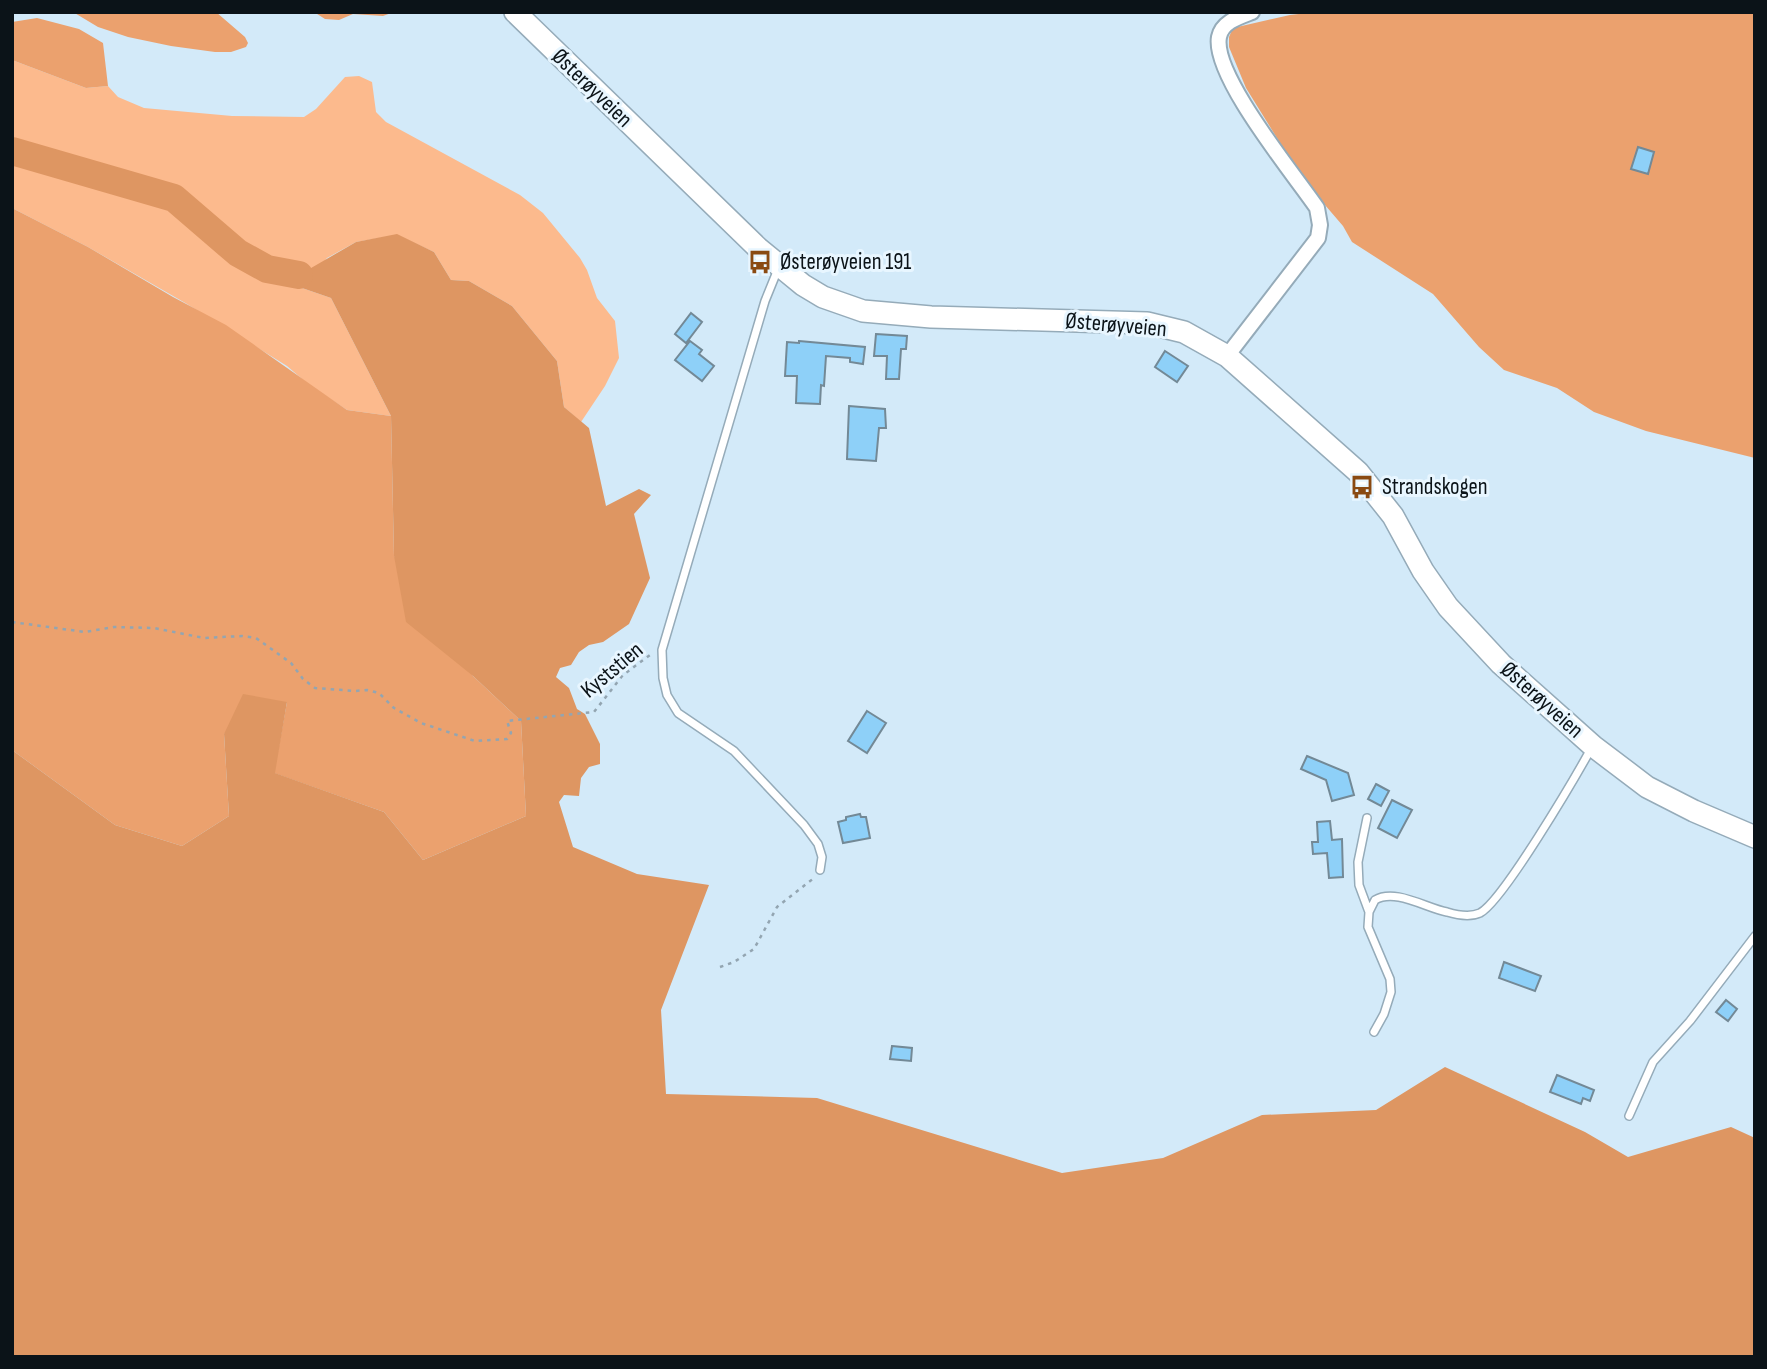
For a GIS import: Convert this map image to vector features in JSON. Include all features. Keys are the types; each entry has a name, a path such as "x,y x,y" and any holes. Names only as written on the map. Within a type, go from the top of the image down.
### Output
{"main road":[{"name":"Østerøyveien","path":"514,12 780,268 823,297 863,311 918,317 1147,323 1184,332 1227,356 1367,482 1393,516 1423,571 1448,607 1501,664 1592,746 1647,787 1755,837"}],"street":[{"path":"1227,356 1318,238 1320,225 1317,208 1235,91 1219,55 1219,34 1230,21 1252,12"}],"lane":[{"path":"780,268 775,273 765,301 662,650 663,678 667,695 678,713 734,751 804,825 818,844 822,856 820,870"},
{"path":"1374,1032 1384,1014 1391,992 1390,979 1368,927 1369,912 1375,900 1389,896 1460,915 1479,913 1488,906 1511,876 1548,821 1592,746"},
{"path":"1367,818 1358,862 1359,885 1369,912"},
{"path":"1629,1116 1653,1062 1690,1021 1755,936"}],"path":[{"name":"Kyststien","path":"12,622 85,632 114,627 154,628 204,638 256,638 291,663 314,688 379,693 394,708 414,719 475,740 507,739 510,733 507,721 582,711 594,712 623,675 647,656 662,650"},
{"path":"720,967 734,962 754,949 777,907 807,886 820,870"}],"shaded area":[{"path":"73,12 216,12 245,37 248,43 246,47 231,52 171,46 128,37 98,27"},
{"path":"314,12 394,12 383,16 353,14 339,20 325,19"},
{"path":"1316,12 1755,12 1755,458 1646,431 1594,412 1557,388 1504,370 1479,347 1433,294 1352,242 1343,226 1301,177 1246,88 1229,47 1233,28"},
{"path":"37,18 79,29 103,43 108,86 86,88 12,60 12,22"},
{"path":"12,60 86,88 108,86 118,97 144,108 232,116 304,117 316,109 345,77 359,76 372,82 376,112 386,122 520,195 543,213 580,258 597,298 615,321 619,358 605,386 581,422 564,407 557,361 512,306 469,281 451,280 434,252 397,235 356,242 327,258 302,288 331,298 391,416 347,410 287,366 187,304 88,247 12,208"},
{"path":"12,208 88,247 226,325 347,410 391,416 394,556 473,676 521,721 526,816 423,860 384,812 274,773 287,702 224,734 229,816 182,846 115,825 12,750"},
{"path":"397,234 434,252 451,280 469,281 512,306 557,361 564,407 589,428 606,506 639,489 651,495 634,514 650,578 629,624 603,642 589,645 579,652 571,665 560,668 556,677 569,688 577,709 585,714 600,744 600,764 589,767 581,778 579,796 564,795 559,802 573,847 637,874 709,885 661,1010 666,1094 817,1098 1062,1173 1163,1158 1262,1115 1376,1110 1445,1067 1585,1132 1628,1157 1731,1127 1755,1138 1755,1357 12,1357 12,750 115,825 182,846 229,816 224,734 243,694 287,702 275,773 384,812 423,860 526,816 521,721 473,676 406,622 394,556 391,416 331,298 302,288 299,275 356,242"}],"building":[{"path":"1638,147 1654,152 1648,174 1631,169"},
{"path":"691,313 702,322 686,343 675,334"},
{"path":"876,334 907,336 906,349 901,349 899,379 886,379 887,356 874,356"},
{"path":"690,341 702,350 699,354 714,366 702,381 675,360"},
{"path":"787,342 865,347 863,364 850,362 850,358 826,356 820,404 796,403 797,376 785,376"},
{"path":"1165,351 1188,366 1177,382 1155,367"},
{"path":"849,406 885,409 886,428 879,428 876,461 847,459"},
{"path":"867,711 886,723 867,753 848,741"},
{"path":"1307,756 1348,773 1354,795 1332,801 1326,780 1301,769"},
{"path":"1376,784 1389,791 1381,806 1368,799"},
{"path":"1392,800 1412,810 1397,838 1378,828"},
{"path":"860,814 861,817 866,817 870,838 843,843 838,822"},
{"path":"1330,821 1332,840 1342,839 1343,877 1329,878 1327,853 1313,854 1312,842 1318,842 1317,822"},
{"path":"1504,962 1541,976 1535,991 1499,978"},
{"path":"1726,1000 1737,1009 1728,1021 1716,1012"},
{"path":"892,1046 912,1048 911,1061 890,1059"},
{"path":"1557,1075 1594,1090 1590,1101 1583,1098 1581,1104 1550,1092"}],"waterway":[{"path":"12,151 174,198 238,253 267,269 299,275"}],"place":[{"name":"Østerøyveien 191","path":"760,262"},
{"name":"Strandskogen","path":"1362,487"}]}
